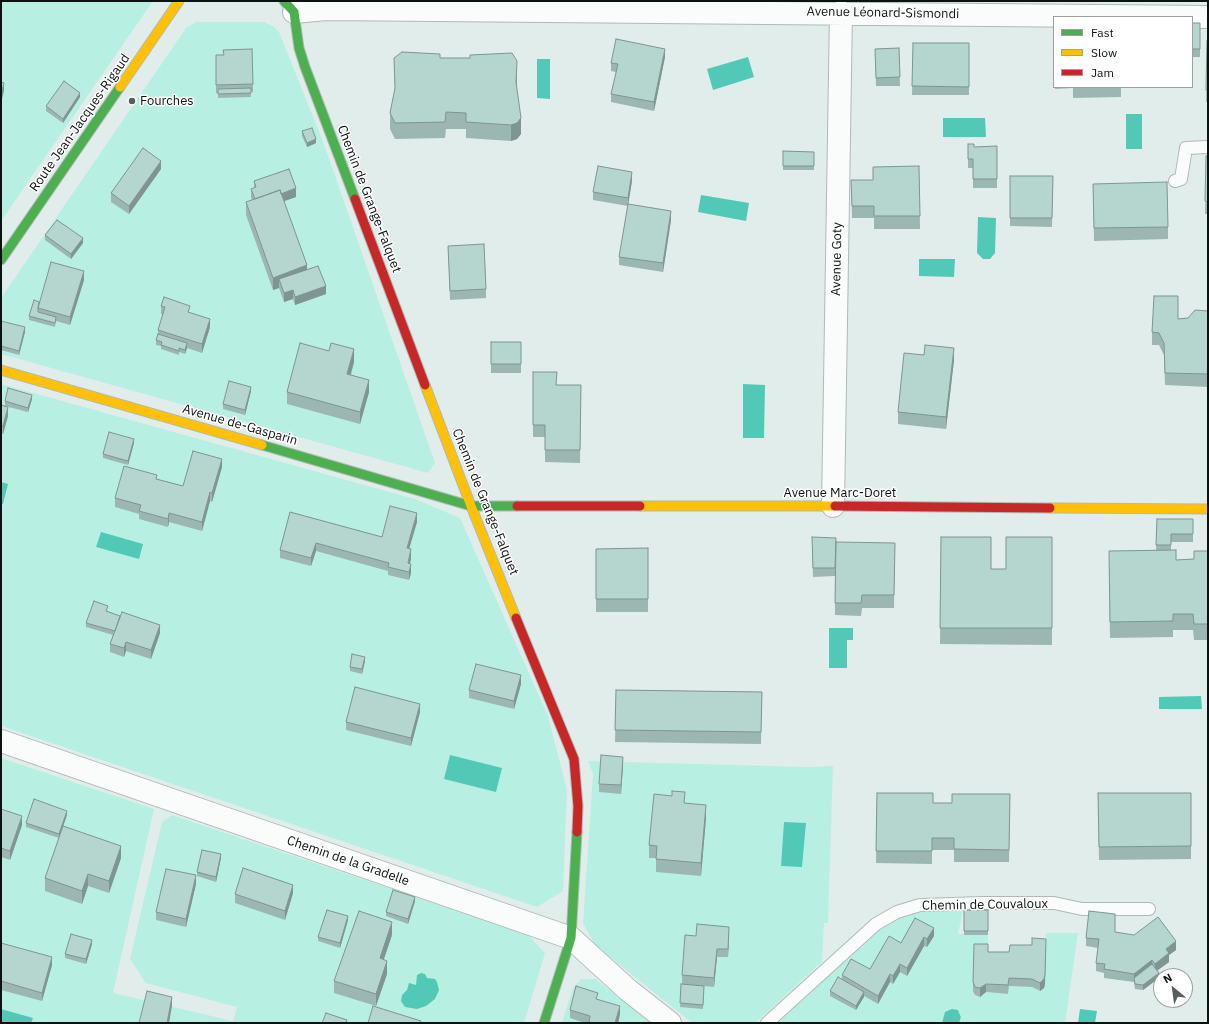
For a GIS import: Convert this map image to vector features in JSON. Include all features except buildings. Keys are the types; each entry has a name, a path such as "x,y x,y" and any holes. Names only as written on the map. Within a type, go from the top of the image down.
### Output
{"street":[{"name":"Route Jean-Jacques-Rigaud","path":"1,260 179,1"},
{"name":"Avenue Léonard-Sismondi","path":"289,6 326,9 841,12 1111,9 1208,17"},
{"name":"Chemin de Grange-Falquet","path":"289,6 305,67 471,506 574,759 578,806 571,938 544,1023"},
{"name":"Avenue Goty","path":"833,506 841,12"},
{"name":"Avenue de-Gasparin","path":"1,370 471,506"},
{"name":"Avenue Marc-Doret","path":"471,506 833,506 1208,509"},
{"name":"Chemin de la Gradelle","path":"1,741 571,938 628,990 670,1023"}],"lane":[{"path":"1175,181 1182,179 1186,148 1208,147"},
{"name":"Chemin de Couvaloux","path":"767,1023 876,924 905,910 920,905 1054,903 1082,910 1149,909"}],"shaded area":[{"path":"1,1 153,1 1,221"},
{"path":"196,22 264,22 273,26 279,32 324,144 435,463 428,473 1,354 1,298 186,28"},
{"path":"748,57 754,77 713,90 707,69"},
{"path":"537,59 550,59 550,99 537,98"},
{"path":"1126,114 1142,114 1142,149 1126,149"},
{"path":"943,118 985,118 986,137 943,137"},
{"path":"701,195 749,203 746,221 698,212"},
{"path":"978,217 996,218 995,253 990,259 983,259 977,253"},
{"path":"919,259 955,259 954,277 919,276"},
{"path":"1,384 415,499 460,518 548,716 567,790 563,891 537,907 1,726"},
{"path":"743,384 765,385 764,438 743,438"},
{"path":"1,482 8,484 3,504 1,503"},
{"path":"101,532 143,544 139,559 96,547"},
{"path":"829,628 853,628 853,640 847,640 847,668 829,668"},
{"path":"1201,696 1202,709 1159,709 1159,697"},
{"path":"450,755 502,768 496,792 444,779"},
{"path":"1,758 154,809 113,993 233,1021 237,1007 146,983 130,959 162,822 172,815 528,935 545,953 524,1023 1,1023"},
{"path":"588,761 807,767 833,766 828,923 824,923 822,962 755,1023 692,1023 595,945 583,923 593,774"},
{"path":"784,822 806,823 802,867 781,866"},
{"path":"963,910 958,934 988,935 988,953 980,997 986,992 1008,994 1009,986 1032,987 1040,991 1044,988 1045,984 1046,933 1078,933 1065,1023 778,1023 872,934 887,923 903,915 921,912"},
{"path":"421,973 425,974 427,978 435,979 437,982 439,990 435,999 426,1006 417,1009 405,1007 401,1001 402,995 407,990 409,983 416,985 417,975"},
{"path":"581,979 596,979 650,1023 562,1023 573,988"},
{"path":"1,1009 33,1018 31,1023 1,1023"},
{"path":"952,1009 958,1010 961,1017 959,1023 942,1023 945,1012"},
{"path":"1080,1009 1097,1011 1095,1023 1078,1023"}],"traffic: fast":[{"path":"284,1 294,12 299,48 305,67 355,199"},
{"path":"1,260 120,87"},
{"path":"262,445 471,506 517,506"},
{"path":"544,1023 571,938 577,832"}],"traffic: slow":[{"path":"120,87 179,1"},
{"path":"1,370 262,445"},
{"path":"425,385 516,618"},
{"path":"640,506 835,506"},
{"path":"1050,508 1208,509"}],"traffic: jam":[{"path":"355,199 425,385"},
{"path":"517,506 640,506"},
{"path":"835,506 1050,508"},
{"path":"516,618 574,759 578,806 577,832"}],"place":[{"name":"Fourches","path":"132,101"}]}
